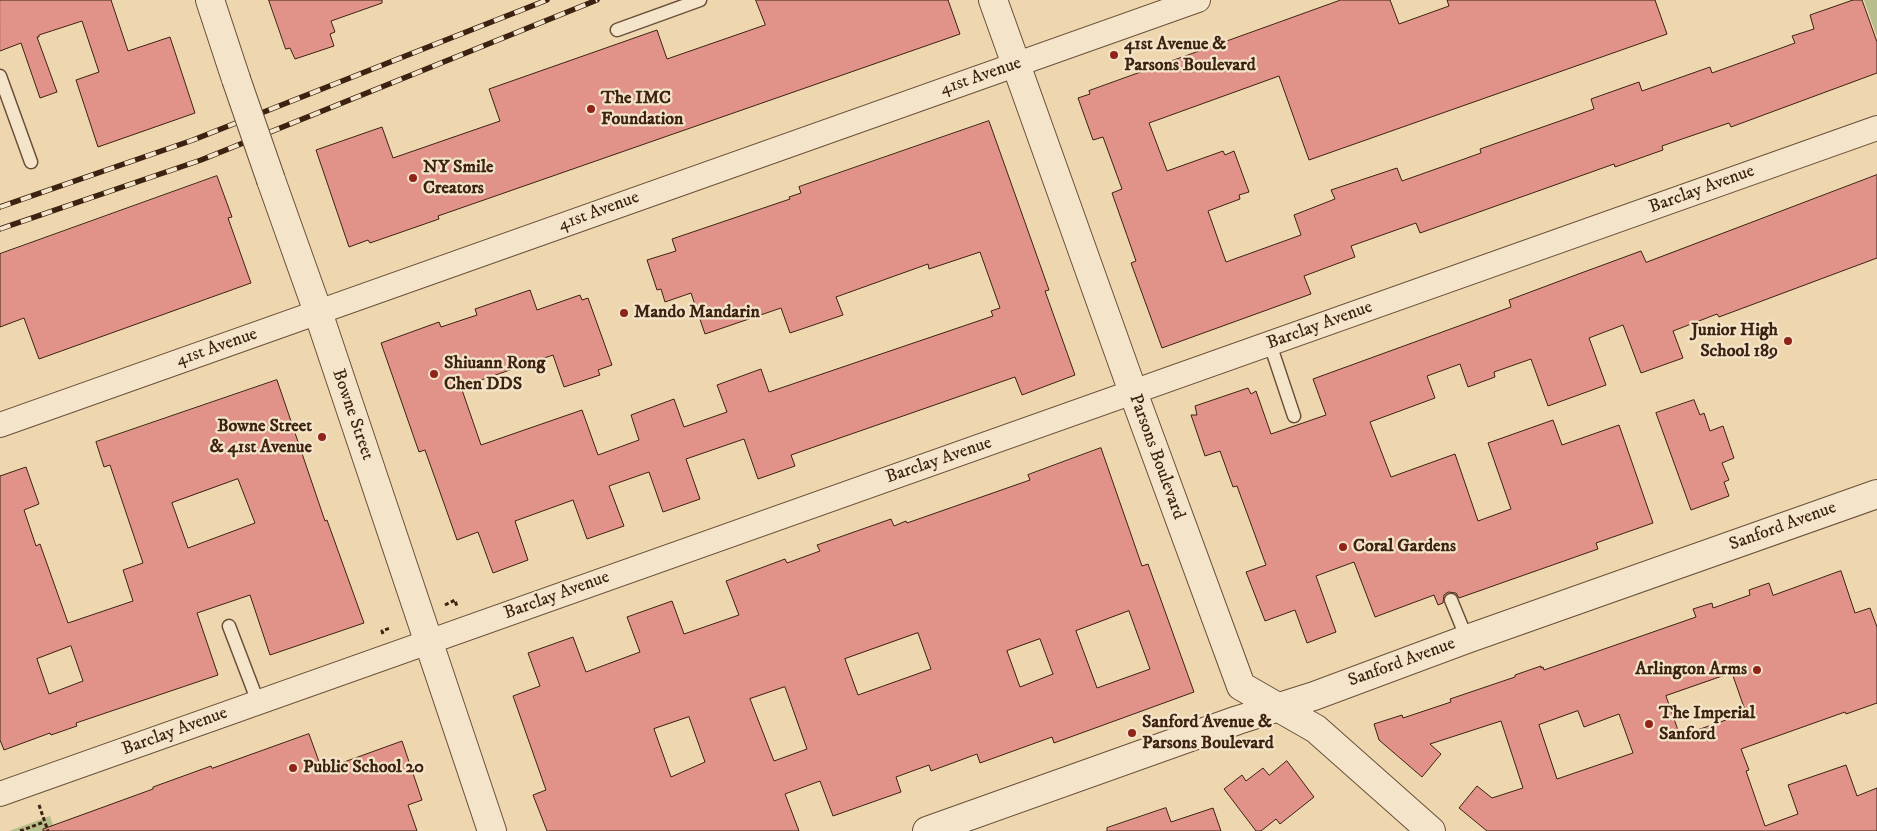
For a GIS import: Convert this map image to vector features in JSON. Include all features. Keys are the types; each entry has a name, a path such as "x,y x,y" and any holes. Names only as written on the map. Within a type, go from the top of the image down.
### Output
{"street":[{"name":"Bowne Street","path":"210,0 318,312 492,831"},
{"name":"Parsons Boulevard","path":"994,0 1133,392 1241,686 1316,729 1431,831"},
{"name":"41st Avenue","path":"0,425 1198,0"},
{"name":"Barclay Avenue","path":"0,794 1877,128"},
{"name":"Sanford Avenue","path":"927,831 1314,696 1877,494"}],"lane":[{"path":"617,30 700,0"},
{"path":"0,76 31,162"},
{"path":"1270,344 1294,416"},
{"path":"1451,600 1467,640"},
{"path":"229,626 258,702"}],"path":[{"path":"445,605 455,600 459,612"},
{"path":"39,804 48,831"},
{"path":"20,831 44,822"}],"green space":[{"path":"1864,0 1877,0 1877,37"},
{"path":"50,816 55,831 9,831"}],"building":[{"path":"0,0 111,0 128,51 170,37 195,113 98,147 76,80 99,72 82,21 37,37 57,92 40,98 21,43 0,51"},
{"path":"269,0 382,0 382,3 331,21 335,32 330,34 334,46 295,59 290,48 286,49"},
{"path":"756,0 948,0 960,34 438,216 439,219 370,243 368,240 349,247 316,150 382,127 393,158 500,121 489,89 657,30 667,59 765,25"},
{"path":"1341,0 1390,0 1399,24 1449,6 1447,0 1655,0 1667,34 1309,160 1279,76 1149,123 1167,171 1223,151 1225,155 1234,151 1249,192 1239,195 1240,199 1208,211 1226,262 1301,235 1294,215 1335,199 1331,190 1397,168 1402,181 1481,153 1480,149 1594,109 1591,99 1639,82 1642,91 1710,67 1712,73 1754,58 1795,43 1792,36 1814,29 1810,15 1853,0 1862,0 1877,42 1877,73 1731,127 1729,123 1662,146 1663,150 1615,167 1614,164 1420,233 1416,223 1351,246 1355,257 1304,276 1311,294 1162,348 1131,263 1136,261 1112,193 1122,189 1103,137 1093,140 1078,98 1090,94 1089,91"},
{"path":"989,121 1049,290 1045,291 1075,375 1022,395 1015,377 791,455 795,466 758,479 744,439 686,459 700,499 663,512 649,472 609,486 624,526 587,539 573,500 515,521 528,560 493,573 478,532 457,540 425,450 419,452 381,343 439,322 441,327 477,315 475,309 530,290 537,310 580,295 582,300 588,298 612,365 598,370 600,375 564,387 553,355 461,387 481,445 582,410 598,455 639,440 631,415 674,399 684,427 727,412 717,385 761,369 769,392 993,316 991,311 1000,308 980,252 929,269 928,264 836,297 843,315 790,333 781,308 705,334 691,293 665,302 661,289 657,290 647,260 676,251 672,239 790,199 789,197 801,193 799,187"},
{"path":"1877,175 1877,258 1719,317 1717,314 1673,331 1683,358 1641,373 1623,325 1589,338 1606,385 1548,406 1531,359 1494,372 1495,377 1468,387 1460,364 1427,376 1435,398 1370,422 1391,477 1455,454 1478,521 1511,509 1488,443 1553,420 1562,445 1619,425 1653,523 1596,543 1598,549 1459,598 1456,593 1448,592 1444,595 1443,603 1438,605 1434,595 1375,617 1354,562 1316,576 1336,632 1307,643 1295,610 1265,621 1246,572 1266,565 1237,486 1233,487 1220,451 1205,456 1191,415 1197,415 1195,406 1248,388 1251,394 1256,391 1271,434 1326,415 1313,379 1511,307 1509,300 1641,251 1646,262"},
{"path":"217,176 232,217 228,218 251,283 39,359 24,318 0,327 0,254"},
{"path":"277,380 325,521 327,520 364,623 270,655 250,595 197,613 218,675 76,723 77,726 51,735 50,733 4,750 0,740 0,476 26,467 39,504 24,510 36,546 40,544 68,623 133,601 123,570 143,563 110,465 104,467 96,442","holes":["238,479 255,523 188,548 172,503","71,646 83,681 49,694 37,659"]},
{"path":"1694,400 1700,415 1704,413 1710,431 1723,426 1734,458 1722,463 1729,480 1724,482 1729,496 1691,510 1656,413"},
{"path":"1101,448 1142,566 1148,564 1194,692 1054,743 1052,737 980,763 977,754 931,771 929,765 896,777 901,792 833,816 820,781 785,794 799,831 547,831 533,795 546,790 513,696 540,686 528,653 573,637 586,672 640,652 627,617 672,601 684,634 739,615 726,581 785,559 787,563 820,551 817,545 891,519 894,526 906,521 907,523 1030,480 1028,475","holes":["1129,611 1150,669 1097,688 1076,631","918,633 931,669 858,695 845,659","1040,639 1053,674 1020,687 1007,651","785,687 807,749 774,761 750,699","689,717 705,762 671,777 654,729"]},
{"path":"1841,571 1855,613 1870,608 1877,627 1877,703 1846,714 1845,712 1741,749 1749,770 1746,771 1765,826 1798,814 1788,785 1846,765 1857,796 1877,788 1877,831 1487,831 1459,808 1477,786 1492,798 1523,788 1501,721 1430,744 1441,754 1422,777 1379,740 1374,724 1402,715 1403,718 1451,702 1450,699 1541,666 1544,670 1696,617 1693,609 1712,603 1713,608 1750,595 1749,590 1769,583 1773,595","holes":["1732,673 1746,713 1680,736 1666,696","1578,711 1584,727 1619,714 1633,753 1557,779 1539,725"]},
{"name":"Public School 20","path":"309,734 322,770 402,741 422,800 408,805 417,831 43,831 43,829 153,789 153,787"},
{"path":"1287,761 1314,797 1280,824 1276,819 1261,831 1256,831 1224,789 1242,775 1246,781 1263,768 1269,775"},
{"path":"1166,808 1171,822 1213,808 1221,831 1107,831 1107,828"}],"railway":[{"path":"0,207 193,140 547,0"},
{"path":"0,229 201,160 597,0"}],"place":[{"name":"41st Avenue & Parsons Boulevard","path":"1114,55"},
{"name":"The IMC Foundation","path":"591,109"},
{"name":"NY Smile Creators","path":"413,178"},
{"name":"Mando Mandarin","path":"624,313"},
{"name":"Junior High School 189","path":"1788,341"},
{"name":"Shiuann Rong Chen DDS","path":"434,374"},
{"name":"Bowne Street & 41st Avenue","path":"322,437"},
{"name":"Coral Gardens","path":"1343,547"},
{"name":"Arlington Arms","path":"1757,670"},
{"name":"The Imperial Sanford","path":"1649,724"},
{"name":"Sanford Avenue & Parsons Boulevard","path":"1132,733"},
{"name":"Public School 20","path":"293,768"}]}
